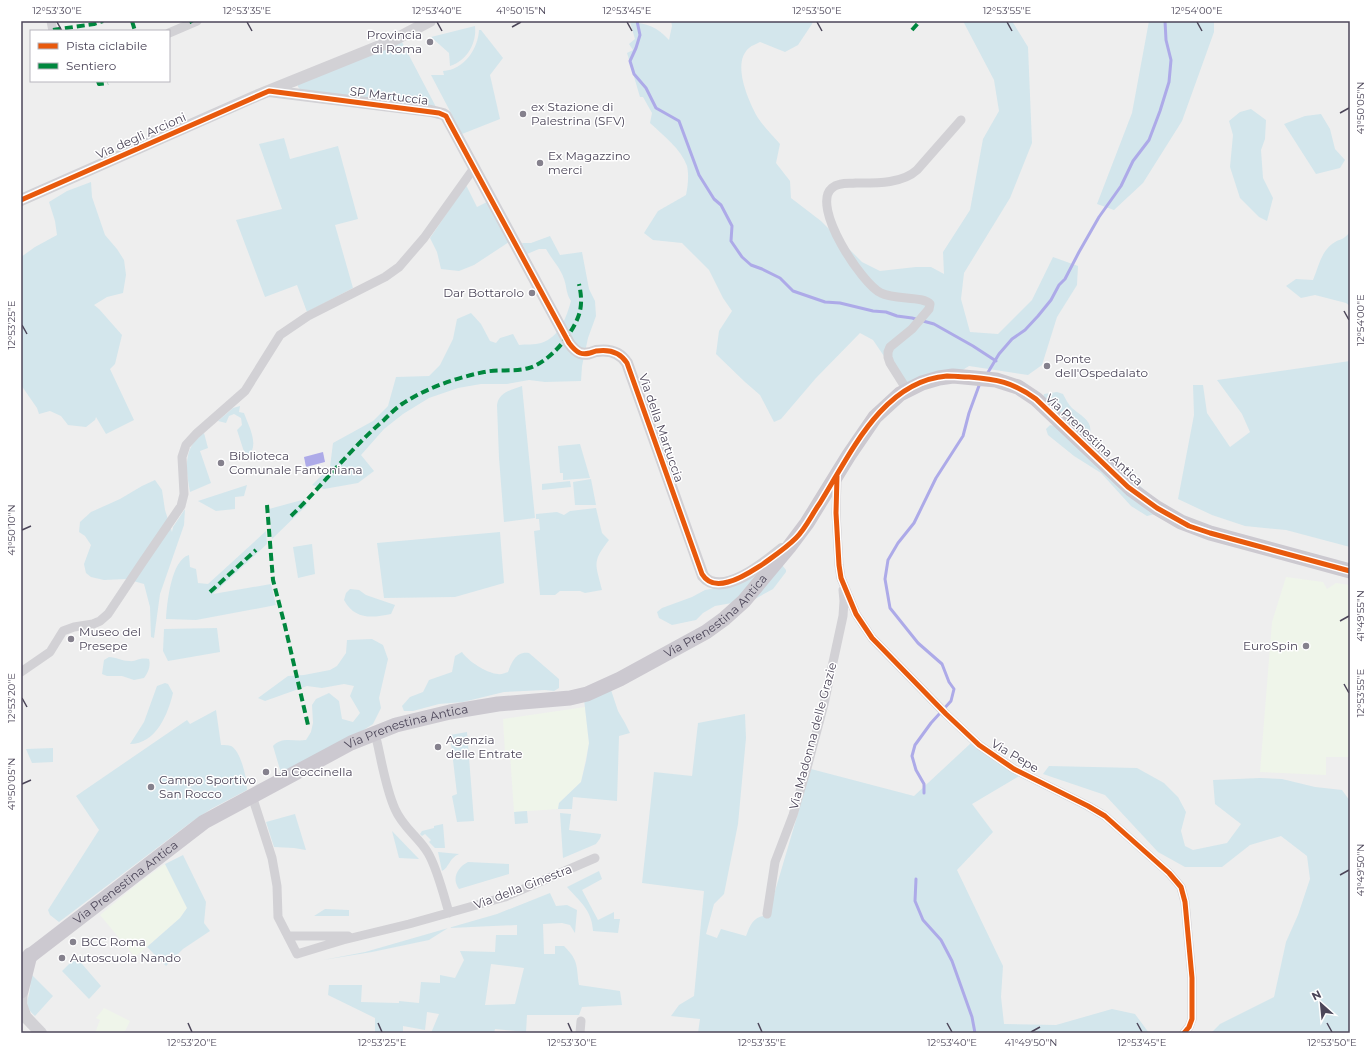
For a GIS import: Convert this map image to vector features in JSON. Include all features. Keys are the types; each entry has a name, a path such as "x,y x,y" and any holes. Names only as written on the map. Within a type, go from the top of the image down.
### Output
{"main road":[{"name":"Via Prenestina Antica","path":"22,986 26,959 204,822 340,748 375,732 450,712 505,704 570,698 587,694 599,690 696,638 721,622 748,596 797,538 872,420 890,402 907,390 928,381 948,376 991,379 1011,384 1036,399 1132,490 1177,520 1210,533 1350,571"}],"street":[{"path":"170,33 197,21"},
{"path":"413,31 422,21"},
{"name":"Via degli Arcioni","path":"21,200 269,91 392,41 430,21"},
{"name":"SP Martuccia","path":"269,91 431,111 442,114 448,120 510,234"},
{"path":"907,390 890,362 887,354 890,347 905,335 924,315 930,307 930,304 927,301 920,299 887,296 876,291 868,283 847,256 838,240 830,218 828,196 832,188 840,184 878,183 910,175 917,170 961,120"},
{"path":"21,672 50,652 63,631 74,627 93,624 100,621 108,614 181,506 184,494 182,457 186,445 196,434 245,391 280,335 308,316 385,277 399,267 424,238 474,168"},
{"name":"Via della Martuccia","path":"510,234 571,345 577,351 584,354 605,350 615,352 623,358 629,366 702,574 707,580 719,584 742,577 767,561 797,538"},
{"name":"Via Pepe","path":"838,473 836,513 841,578 856,614 868,632 939,707 980,745 1005,764 1105,816 1169,873 1183,890 1191,962 1192,1019 1189,1027 1184,1033"},
{"name":"Via Madonna delle Grazie","path":"767,914 775,862 797,801 824,704 843,613 844,597 841,578"},
{"path":"375,732 395,809 404,824 428,852 434,864 449,913"},
{"name":"Via della Ginestra","path":"252,796 272,858 277,886 278,917 297,954 359,936 449,913 509,895 595,858"},
{"name":"Via della Ginestra","path":"288,936 359,936"},
{"path":"22,986 21,1004 23,1015 41,1033"},
{"path":"580,1033 581,1021"}],"shaded area":[{"path":"671,21 813,21 798,45 785,52 760,42 749,48 744,55 742,63 743,83 754,111 763,125 780,144 776,163 790,181 791,198 821,221 862,262 880,271 931,267 944,274 943,252 970,210 983,139 999,111 994,80 963,21 1012,21 1028,47 1032,143 1010,198 964,273 961,299 970,332 998,334 1032,300 1053,257 1078,266 1077,285 1057,317 1042,365 1028,375 969,366 953,376 907,390 873,340 860,333 816,378 781,419 774,422 760,395 716,354 719,331 732,311 723,298 709,270 682,243 653,240 644,233 658,211 686,195 688,173 687,166 681,154 650,123 652,113 643,97 640,97 627,53 633,50 629,44 635,39 630,22 642,23 651,26 669,40 672,26"},
{"path":"1149,21 1214,21 1214,32 1182,121 1143,183 1114,210 1097,204 1132,113"},
{"path":"475,26 474,39 470,50 466,56 456,64 450,66 449,53 431,37"},
{"path":"479,30 481,30 503,58 490,75 500,119 462,134 431,75 444,75 443,71 451,70 463,63 473,51"},
{"path":"402,42 436,107 303,92 298,87 298,83"},
{"path":"1251,109 1266,120 1265,139 1261,150 1263,178 1273,198 1267,221 1259,217 1240,198 1230,167 1233,135 1229,121 1240,112"},
{"path":"1321,114 1330,129 1335,149 1345,160 1340,168 1316,174 1284,124 1305,116"},
{"path":"284,138 290,159 338,146 358,219 335,225 353,288 307,312 297,285 265,297 236,220 282,209 259,144"},
{"path":"91,182 92,197 105,235 124,260 126,275 123,293 107,297 94,305 122,335 115,364 110,369 134,420 106,434 96,417 95,420 86,427 68,425 61,416 50,411 39,414 37,408 21,385 21,257 35,247 57,235 55,221 49,202 67,191"},
{"path":"466,185 477,207 487,202 509,242 474,265 459,271 441,269 437,252 430,238"},
{"path":"1350,232 1350,306 1346,303 1315,295 1301,298 1286,286 1296,279 1313,280 1320,260 1328,248"},
{"path":"550,236 560,255 582,252 589,289 595,301 596,316 588,338 582,366 581,381 545,382 529,380 507,384 481,384 458,388 429,398 403,414 384,429 361,455 374,471 358,483 324,489 312,485 330,467 333,443 373,421 388,406 396,377 429,376 440,365 453,339 457,319 471,313 481,324 490,341 496,343 500,338 513,334 519,345 539,344 548,340 558,332 567,314 571,301 568,296 564,279 546,249 539,249 527,254 522,243 531,243"},
{"path":"1350,361 1350,547 1286,530 1245,526 1212,515 1178,499 1194,415 1193,385 1203,385 1207,413 1230,447 1250,432 1242,414 1217,380"},
{"path":"522,386 535,518 504,522 497,405 503,394"},
{"path":"1057,392 1063,394 1071,406 1087,420 1090,428 1088,438 1102,453 1154,498 1155,514 1147,516 1131,506 1101,473 1074,456 1048,435 1046,429 1050,425 1055,426 1042,401 1044,394"},
{"path":"240,406 239,412 244,413 251,430 253,443 253,448 246,458 237,430 242,425 241,418 234,414 229,416 226,423 218,421 233,408"},
{"path":"204,433 208,448 200,451 211,483 190,492 187,459 191,447"},
{"path":"580,444 590,478 563,480 563,473 560,473 558,446"},
{"path":"323,452 325,462 306,467 304,457"},
{"path":"591,479 596,505 575,505 573,482"},
{"path":"155,480 162,490 165,510 172,532 173,527 185,509 184,525 160,594 154,638 151,637 150,607 144,584 126,579 104,580 91,577 86,573 84,564 91,545 85,536 79,532 80,522 91,512 120,499"},
{"path":"570,481 571,487 542,490 542,484"},
{"path":"247,485 244,496 235,497 235,509 216,511 198,501"},
{"path":"302,500 307,505 272,539 269,509"},
{"path":"596,508 602,533 609,540 599,554 596,564 602,590 585,593 580,591 560,591 555,595 540,595 534,531 540,530 539,519 536,519 536,514 557,512 564,515 570,511"},
{"path":"266,531 267,544 213,594 271,584 276,605 196,620 166,619 167,603 171,583 178,565 183,559 189,555 190,567 196,569 198,583 208,584"},
{"path":"500,532 504,583 455,597 384,598 377,543"},
{"path":"312,544 315,574 298,578 293,547"},
{"path":"782,565 786,572 773,589 746,604 732,603 715,606 703,613 696,620 672,625 659,618 657,612 662,608 692,597 705,590 750,578"},
{"path":"1286,577 1323,582 1327,589 1336,583 1350,585 1350,757 1326,757 1326,775 1260,772 1272,622"},
{"path":"350,589 359,590 366,595 395,605 391,614 371,617 364,616 353,611 348,607 344,600 346,593"},
{"path":"217,628 220,652 168,661 163,651 164,629"},
{"path":"372,639 383,645 388,659 379,698 381,708 373,724 281,773 273,746 284,740 306,740 311,732 313,723 312,705 316,699 329,693 339,701 342,719 353,722 360,713 350,696 354,686 344,684 322,688 307,686 265,701 258,698 288,676 304,675 330,670 337,666 346,653 347,640"},
{"path":"462,652 468,659 478,666 493,673 499,674 508,672 513,661 518,655 529,653 559,679 559,688 554,691 504,692 463,702 439,704 413,711 404,711 402,706 410,697 423,692 429,680 452,672 455,656"},
{"path":"109,657 129,661 149,659 149,669 144,678 134,680 122,676 107,676 102,674 104,660"},
{"path":"165,683 168,684 173,693 164,718 154,733 147,739 139,743 130,744 144,722 157,686"},
{"path":"611,690 618,711 630,733 619,736 617,801 573,797 572,809 558,809 559,803 581,782 586,761 589,743 584,699"},
{"path":"585,707 589,743 581,782 559,803 558,809 514,812 510,754 505,754 503,719"},
{"path":"216,710 221,745 231,746 238,753 245,773 247,790 211,809 190,823 59,922 50,915 48,910 99,830 76,796 187,720 190,724"},
{"path":"745,714 746,738 738,824 724,894 714,904 706,934 717,938 721,929 746,936 753,921 759,917 768,915 811,769 914,796 971,743 1021,775 972,804 993,832 957,870 1003,966 1001,997 1004,1024 1056,1025 1112,1009 1135,1014 1149,1033 698,1033 700,1019 671,1016 679,1005 694,996 704,891 642,883 654,772 692,776 698,723"},
{"path":"467,732 474,821 457,822 452,796 457,794 450,735"},
{"path":"53,748 53,762 32,763 26,749"},
{"path":"1049,766 1137,768 1164,783 1178,797 1186,812 1181,831 1185,846 1193,850 1227,843 1241,824 1215,804 1213,780 1260,778 1282,779 1315,787 1342,790 1350,801 1350,1033 1211,1033 1220,1024 1274,997 1286,942 1298,915 1310,879 1307,856 1281,836 1250,845 1222,867 1185,867 1158,852 1105,795 1043,774"},
{"path":"527,811 528,823 515,824 514,812"},
{"path":"560,813 571,814 569,830 601,834 596,844 563,858"},
{"path":"295,814 306,850 274,847 266,822"},
{"path":"443,824 445,848 435,848 429,842 431,840 425,834 422,836 420,834 422,831"},
{"path":"392,831 419,859 399,858"},
{"path":"438,852 459,854 453,858 442,871"},
{"path":"183,855 206,902 204,923 210,931 183,949 166,966 147,947 180,918 187,908 165,864"},
{"path":"468,862 509,864 509,874 459,889 456,881 457,873 464,864"},
{"path":"165,864 187,908 180,918 135,957 100,915 141,881"},
{"path":"599,871 602,879 582,890 598,920 614,912 614,919 620,919 618,933 593,931 588,912 567,887"},
{"path":"550,893 556,906 567,905 577,910 575,933 570,925 562,923 543,924 544,954 555,954 555,946 564,946 575,960 579,985 620,991 622,1005 582,1007 579,1015 527,1015 526,1032 495,1029 494,1033 431,1033 439,1014 427,1012 425,1030 403,1026 403,1033 375,1033 375,1018 328,995 329,985 362,985 361,1002 399,1003 399,1001 419,1003 421,982 440,983 440,975 455,978 464,960 460,951 495,952 496,935 517,935 517,925 448,928 497,914","holes":["491,964 524,968 515,1004 485,1005"]},
{"path":"325,909 349,910 349,916 314,916"},
{"path":"448,928 429,940 372,952 323,960 365,952"},
{"path":"76,957 101,986 89,999 62,971"},
{"path":"30,973 53,996 35,1016 27,1005 30,986"},
{"path":"104,1008 130,1021 124,1033 95,1033 100,1020 96,1018"}],"waterway":[{"path":"637,21 640,35 630,61 634,74 646,88 656,108 679,121 699,175 714,199 721,205 732,226 731,241 742,257 751,265 780,278 793,291 825,302 840,303 873,311 886,312 897,316 912,318 934,324 996,361"},
{"path":"987,374 999,354 1012,339 1025,330 1051,300 1059,285 1065,279 1099,217 1121,186 1133,161 1149,140 1169,82 1171,60 1166,40 1165,21"},
{"path":"924,793 924,784 916,770 912,756 915,745 931,723 951,701 954,689 949,682 942,664 918,643 890,608 885,579 888,560 898,543 914,523 936,478 963,436 969,413 980,383"},
{"path":"916,879 915,901 923,920 941,940 952,961 972,1017 975,1033"}],"marked path":[{"path":"53,30 94,24 103,21"},
{"path":"132,21 135,30"},
{"path":"912,30 920,21"},
{"path":"98,82 99,84 108,83"},
{"path":"291,516 372,431 398,407 411,398 431,388 463,377 490,371 529,368 545,360 553,353 573,328 580,311 581,304 579,284"},
{"path":"267,505 273,580 308,725"},
{"path":"210,592 256,550"}],"cycle path":[{"path":"21,200 269,91 439,113 446,116 569,343 575,350 582,354 588,354 601,350 610,351 621,356 627,363 702,574 710,582 724,583 733,581 751,572 780,552 803,530 856,443 870,423 886,406 904,391 924,381 947,376 996,380 1012,385 1028,393 1128,487 1157,508 1189,526 1350,571"},
{"path":"837,476 836,513 841,578 856,614 872,638 946,714 979,745 1014,769 1105,816 1169,873 1181,887 1185,902 1192,978 1192,1019 1189,1027 1184,1033"}],"place":[{"name":"Provincia di Roma","path":"430,42"},
{"name":"ex Stazione di Palestrina (SFV)","path":"523,114"},
{"name":"Ex Magazzino merci","path":"540,163"},
{"name":"Dar Bottarolo","path":"532,293"},
{"name":"Ponte dell'Ospedalato","path":"1047,366"},
{"name":"Biblioteca Comunale Fantoniana","path":"221,463"},
{"name":"Museo del Presepe","path":"71,639"},
{"name":"EuroSpin","path":"1306,646"},
{"name":"Agenzia delle Entrate","path":"438,747"},
{"name":"La Coccinella","path":"266,772"},
{"name":"Campo Sportivo San Rocco","path":"151,787"},
{"name":"BCC Roma","path":"73,942"},
{"name":"Autoscuola Nando","path":"62,958"}]}
